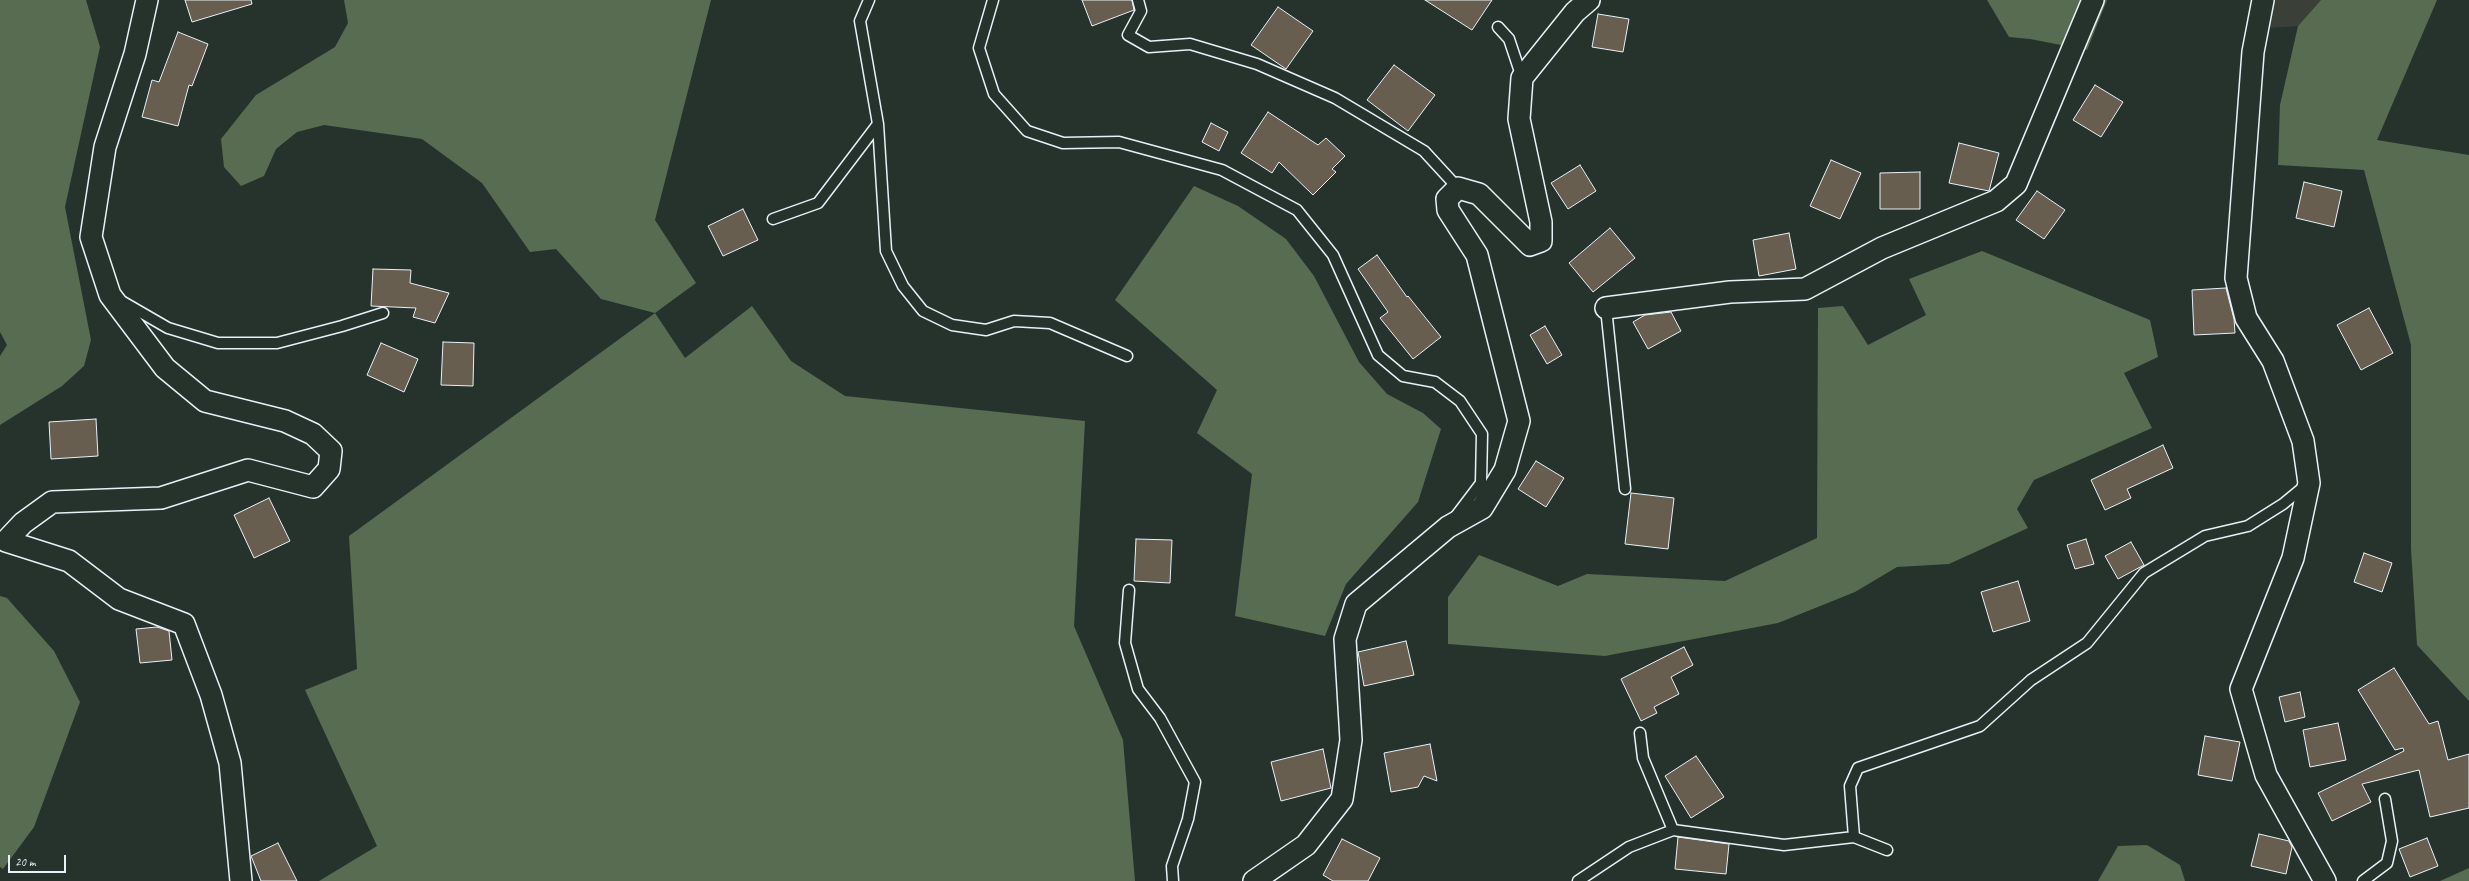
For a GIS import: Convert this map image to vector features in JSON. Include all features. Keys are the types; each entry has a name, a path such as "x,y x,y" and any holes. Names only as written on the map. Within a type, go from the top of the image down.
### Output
{"street":[{"path":"3,538 52,502 161,498 248,470 313,487 330,469 331,451 313,434 285,421 241,408 205,401 165,368 110,295 91,237 104,147 135,54 147,0"},
{"path":"1254,881 1306,845 1342,799 1352,740 1345,639 1356,604 1448,527 1482,508 1505,470 1520,421 1477,255 1448,210 1447,199 1458,188 1479,194 1530,245 1541,241 1541,222 1519,119 1522,78 1575,12 1589,0"},
{"path":"1606,308 1730,292 1805,289 1882,248 1996,200 2016,184 2093,0"},
{"path":"2263,0 2253,52 2236,278 2246,318 2273,361 2303,441 2310,483 2293,558 2242,689 2266,775 2325,881"},
{"path":"3,538 69,561 119,599 184,624 211,695 230,763 241,881"}],"lane":[{"path":"869,0 860,21 878,124 886,251 903,286 923,311 952,325 986,330 1014,321 1050,323 1127,356"},
{"path":"993,0 979,48 994,94 1027,131 1063,143 1119,142 1222,170 1296,210 1333,255 1378,355 1403,376 1435,382 1460,401 1482,434 1481,483 1448,527"},
{"path":"1138,0 1141,11 1128,35 1149,47 1190,44 1257,64 1335,98 1424,151 1458,188"},
{"path":"1498,26 1509,39 1522,78"},
{"path":"773,219 818,203 878,124"},
{"path":"110,295 168,328 218,343 277,343 342,326 383,313"},
{"path":"1606,308 1625,489"},
{"path":"1854,837 1850,786 1858,768 1980,726 2031,680 2087,643 2144,573 2205,536 2248,526 2283,504 2310,483"},
{"path":"1129,590 1125,643 1138,689 1160,718 1195,782 1188,819 1172,866 1173,881"},
{"path":"1640,733 1643,758 1673,830"},
{"path":"2363,881 2387,863 2392,841 2385,800"},
{"path":"1578,881 1629,847 1673,830 1784,845 1854,837 1887,850"}],"shaded area":[{"path":"2272,0 2321,0 2298,26 2268,28"}],"green space":[{"path":"0,0 86,0 100,47 65,207 91,340 84,366 62,386 0,425 0,356 7,345 0,332"},
{"path":"344,0 711,0 655,220 696,283 655,313 601,299 556,249 530,252 482,183 422,139 324,125 297,132 276,149 264,176 241,186 224,167 221,139 256,95 335,47 348,23"},
{"path":"1987,0 2107,0 2087,50 2030,39 2009,37"},
{"path":"2321,0 2437,0 2377,140 2469,155 2469,701 2417,645 2411,549 2411,345 2364,170 2278,165 2280,105 2298,26"},
{"path":"1194,186 1238,206 1286,239 1314,276 1359,362 1387,394 1423,413 1441,429 1418,502 1346,584 1325,636 1235,616 1252,474 1197,433 1217,390 1115,300"},
{"path":"1982,251 2150,320 2158,357 2124,373 2152,428 2034,480 2017,509 2028,528 1949,564 1897,567 1855,592 1778,623 1605,656 1448,644 1448,597 1479,555 1558,586 1587,574 1725,581 1817,538 1818,308 1843,306 1868,345 1926,315 1909,279"},
{"path":"752,306 791,361 845,396 1085,421 1074,626 1123,740 1135,881 319,881 377,846 305,690 357,669 349,536 655,313 685,358"},
{"path":"0,596 7,598 54,651 80,702 34,827 3,869 0,867"},
{"path":"2147,845 2180,865 2185,881 2098,881 2118,846"},
{"path":"2469,868 2469,881 2440,881"}],"building":[{"path":"185,0 251,0 252,4 192,22"},
{"path":"1082,0 1132,0 1134,10 1092,26"},
{"path":"1425,0 1492,0 1472,30"},
{"path":"1278,7 1313,31 1286,69 1251,45"},
{"path":"1598,14 1629,19 1623,52 1592,47"},
{"path":"178,32 208,44 192,86 189,85 178,126 142,117 152,80 159,82"},
{"path":"1394,65 1435,95 1408,131 1367,100"},
{"path":"2095,85 2123,102 2101,137 2073,120"},
{"path":"1268,112 1318,145 1326,138 1345,156 1332,169 1336,172 1313,195 1279,162 1272,173 1241,153"},
{"path":"1211,123 1228,132 1219,151 1202,142"},
{"path":"1959,143 1999,153 1989,191 1949,183"},
{"path":"1831,160 1861,173 1840,219 1810,206"},
{"path":"1580,165 1596,191 1568,209 1551,183"},
{"path":"1920,172 1920,209 1880,209 1880,173"},
{"path":"2304,182 2342,191 2334,227 2296,218"},
{"path":"2037,191 2065,210 2044,239 2016,220"},
{"path":"743,209 758,240 723,256 708,226"},
{"path":"1610,228 1635,258 1593,292 1569,263"},
{"path":"1789,233 1796,269 1759,276 1753,240"},
{"path":"1377,255 1407,297 1408,296 1441,337 1413,359 1380,318 1388,312 1358,269"},
{"path":"373,269 411,270 410,283 449,293 435,323 413,317 416,308 371,306"},
{"path":"2226,288 2234,319 2235,333 2194,335 2192,290"},
{"path":"2369,308 2393,353 2361,370 2337,325"},
{"path":"1671,312 1681,331 1648,349 1633,322 1645,315"},
{"path":"1545,326 1562,355 1547,364 1530,335"},
{"path":"443,342 474,343 473,386 441,385"},
{"path":"381,343 418,359 404,392 367,375"},
{"path":"96,419 98,456 51,459 49,422"},
{"path":"2163,445 2173,468 2127,489 2131,498 2105,510 2091,480"},
{"path":"1536,461 1564,478 1546,507 1518,489"},
{"path":"1631,493 1674,498 1668,549 1625,544"},
{"path":"269,498 290,541 254,558 234,515"},
{"path":"1136,539 1172,540 1170,583 1134,581"},
{"path":"2086,539 2094,564 2075,569 2067,545"},
{"path":"2131,542 2144,565 2118,579 2105,556"},
{"path":"2364,553 2392,563 2382,592 2354,582"},
{"path":"2018,581 2030,621 1993,632 1981,592"},
{"path":"157,627 169,631 172,660 140,663 136,629"},
{"path":"1406,641 1414,675 1364,686 1358,652"},
{"path":"1684,647 1693,665 1671,677 1679,694 1654,707 1657,713 1641,721 1621,679"},
{"path":"2394,668 2429,724 2438,721 2448,760 2469,754 2469,808 2430,817 2419,770 2362,784 2371,802 2332,821 2318,793 2404,751 2403,748 2395,750 2358,690"},
{"path":"2300,692 2305,717 2285,722 2279,697"},
{"path":"2338,723 2346,760 2310,767 2303,730"},
{"path":"2205,736 2240,742 2232,781 2198,775"},
{"path":"1430,744 1437,781 1424,776 1418,787 1391,792 1384,753"},
{"path":"1323,749 1331,788 1281,801 1271,762"},
{"path":"1696,756 1724,797 1691,818 1665,776"},
{"path":"2259,834 2289,841 2292,847 2286,874 2251,866"},
{"path":"1678,837 1729,844 1726,874 1675,869"},
{"path":"2427,838 2438,866 2410,877 2399,849"},
{"path":"1342,839 1380,858 1368,881 1333,881 1323,875"},
{"path":"278,843 297,881 261,881 251,856"}]}
